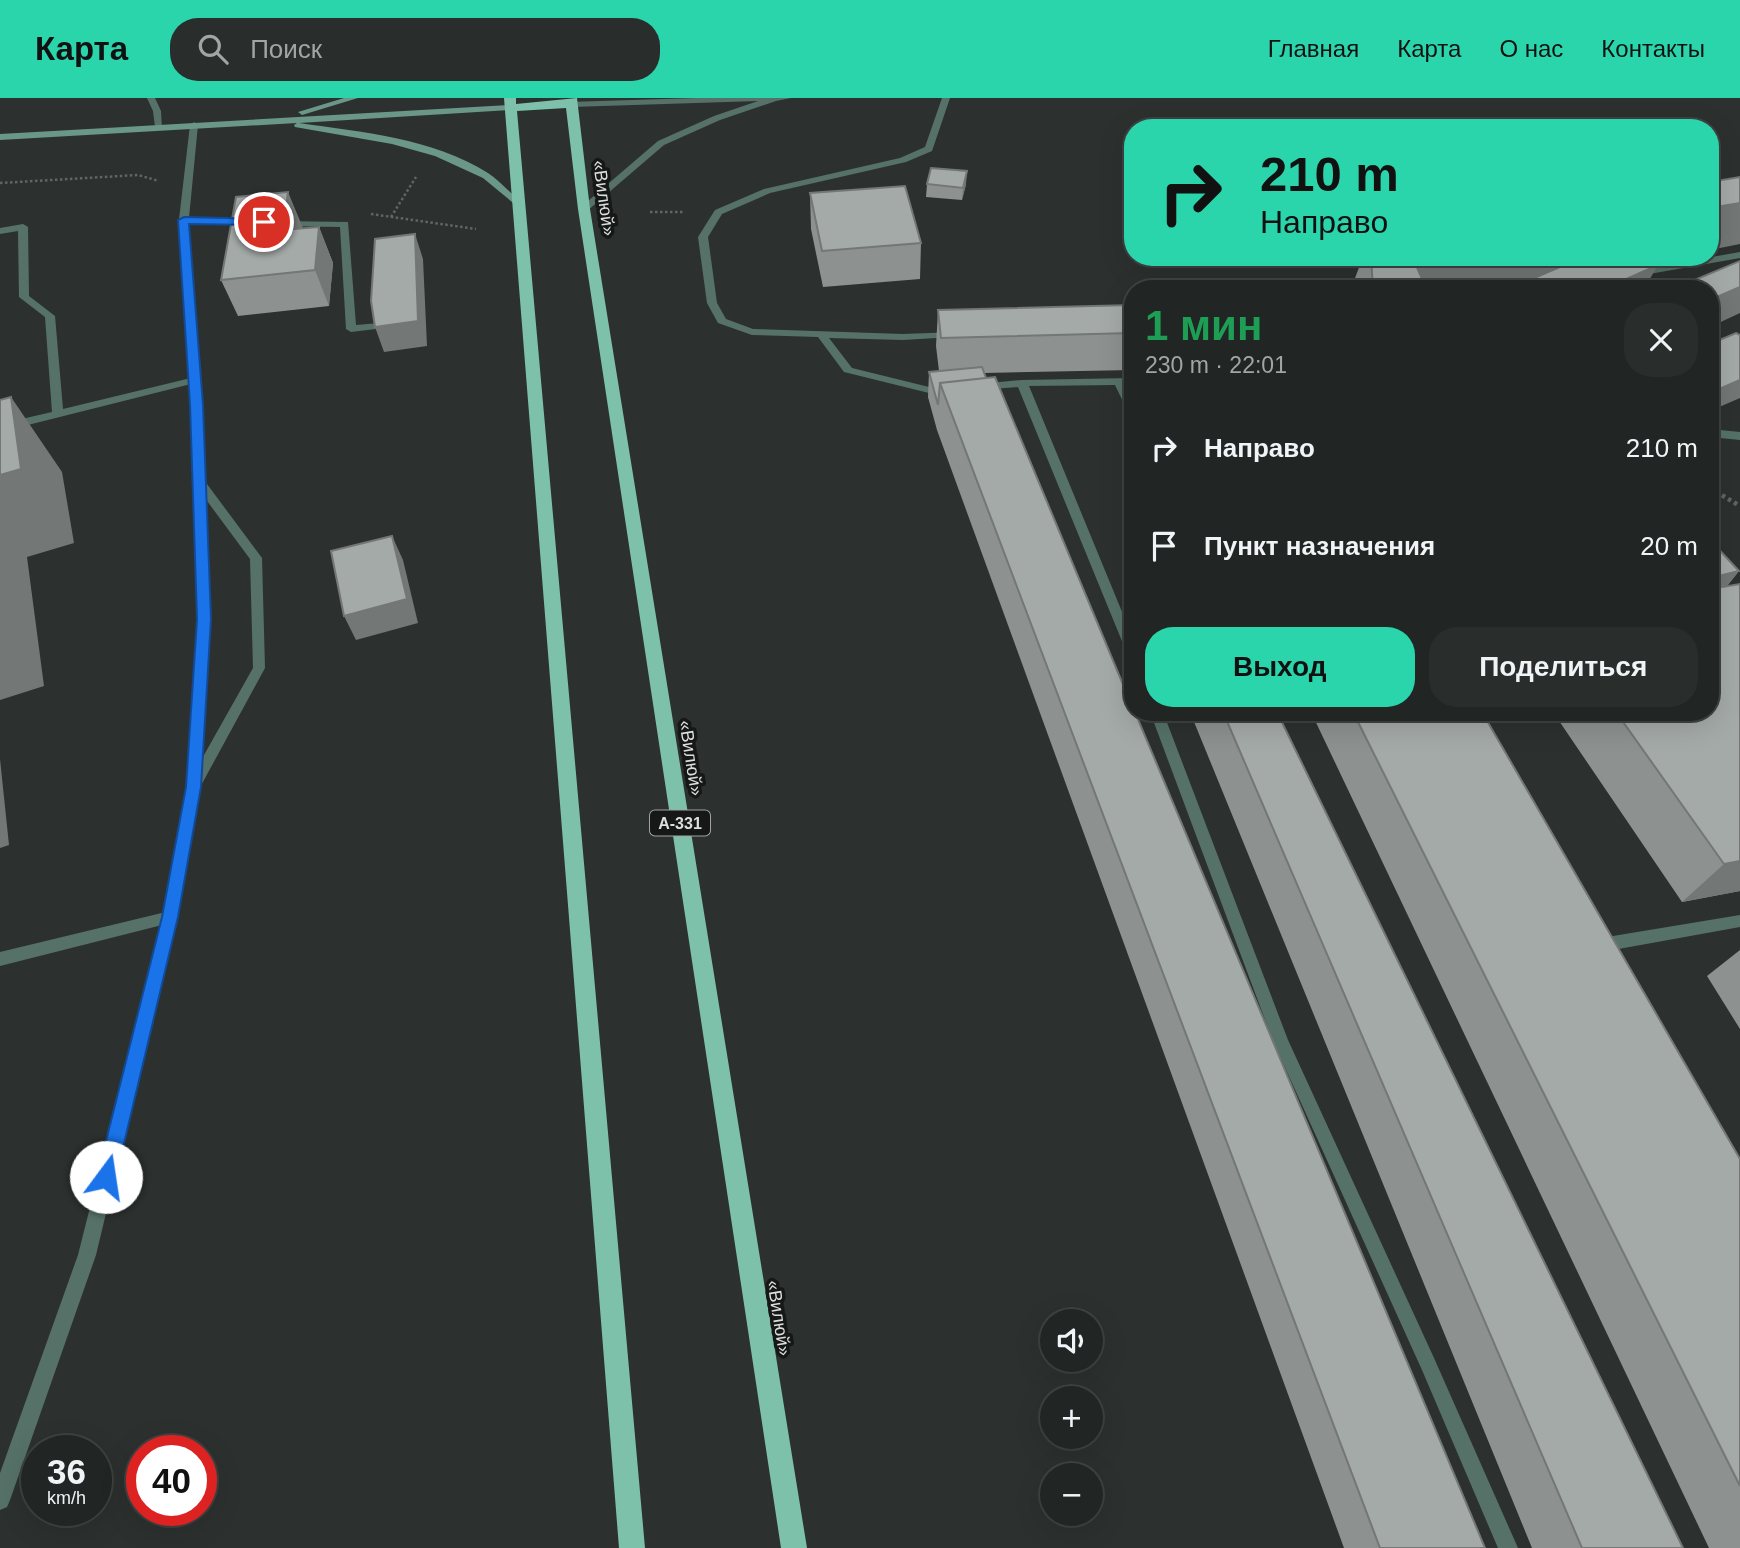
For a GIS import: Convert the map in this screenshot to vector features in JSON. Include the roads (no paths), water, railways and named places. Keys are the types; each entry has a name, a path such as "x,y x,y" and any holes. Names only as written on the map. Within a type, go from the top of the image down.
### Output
{"highway":[{"name":"«Вилюй»","path":"571,101 584,209 794,1548"},
{"path":"571,101 510,103 632,1548"}],"main road":[{"path":"272,120 354,98"},
{"path":"0,137 510,103"},
{"path":"272,120 392,141 447,156 484,174 518,204"}],"street":[{"path":"151,98 157,111 159,127"},
{"path":"584,209 661,143 717,118 774,98"},
{"path":"571,101 787,98"},
{"path":"946,98 929,149 903,160 767,191 718,212 703,237 712,303 722,321 752,332 822,336 903,337 959,334"},
{"path":"0,1500 87,1255 170,917 193,787 204,619 195,380 184,220 194,125"},
{"path":"184,220 345,224 351,329 380,326"},
{"path":"0,231 23,227 24,297 50,316 58,414"},
{"path":"1719,259 1740,255"},
{"path":"1729,268 1740,262"},
{"path":"1623,276 1679,266"},
{"path":"822,336 848,370 929,390 956,388"},
{"path":"0,428 195,380"},
{"path":"1119,382 1124,393"},
{"path":"969,387 1022,383 1124,382"},
{"path":"1022,383 1124,632"},
{"path":"1719,434 1740,436"},
{"path":"193,787 259,668 256,558 200,483"},
{"path":"1159,721 1281,1041 1428,1364 1508,1548"},
{"path":"0,959 170,917"},
{"path":"1613,943 1740,921"}]}
